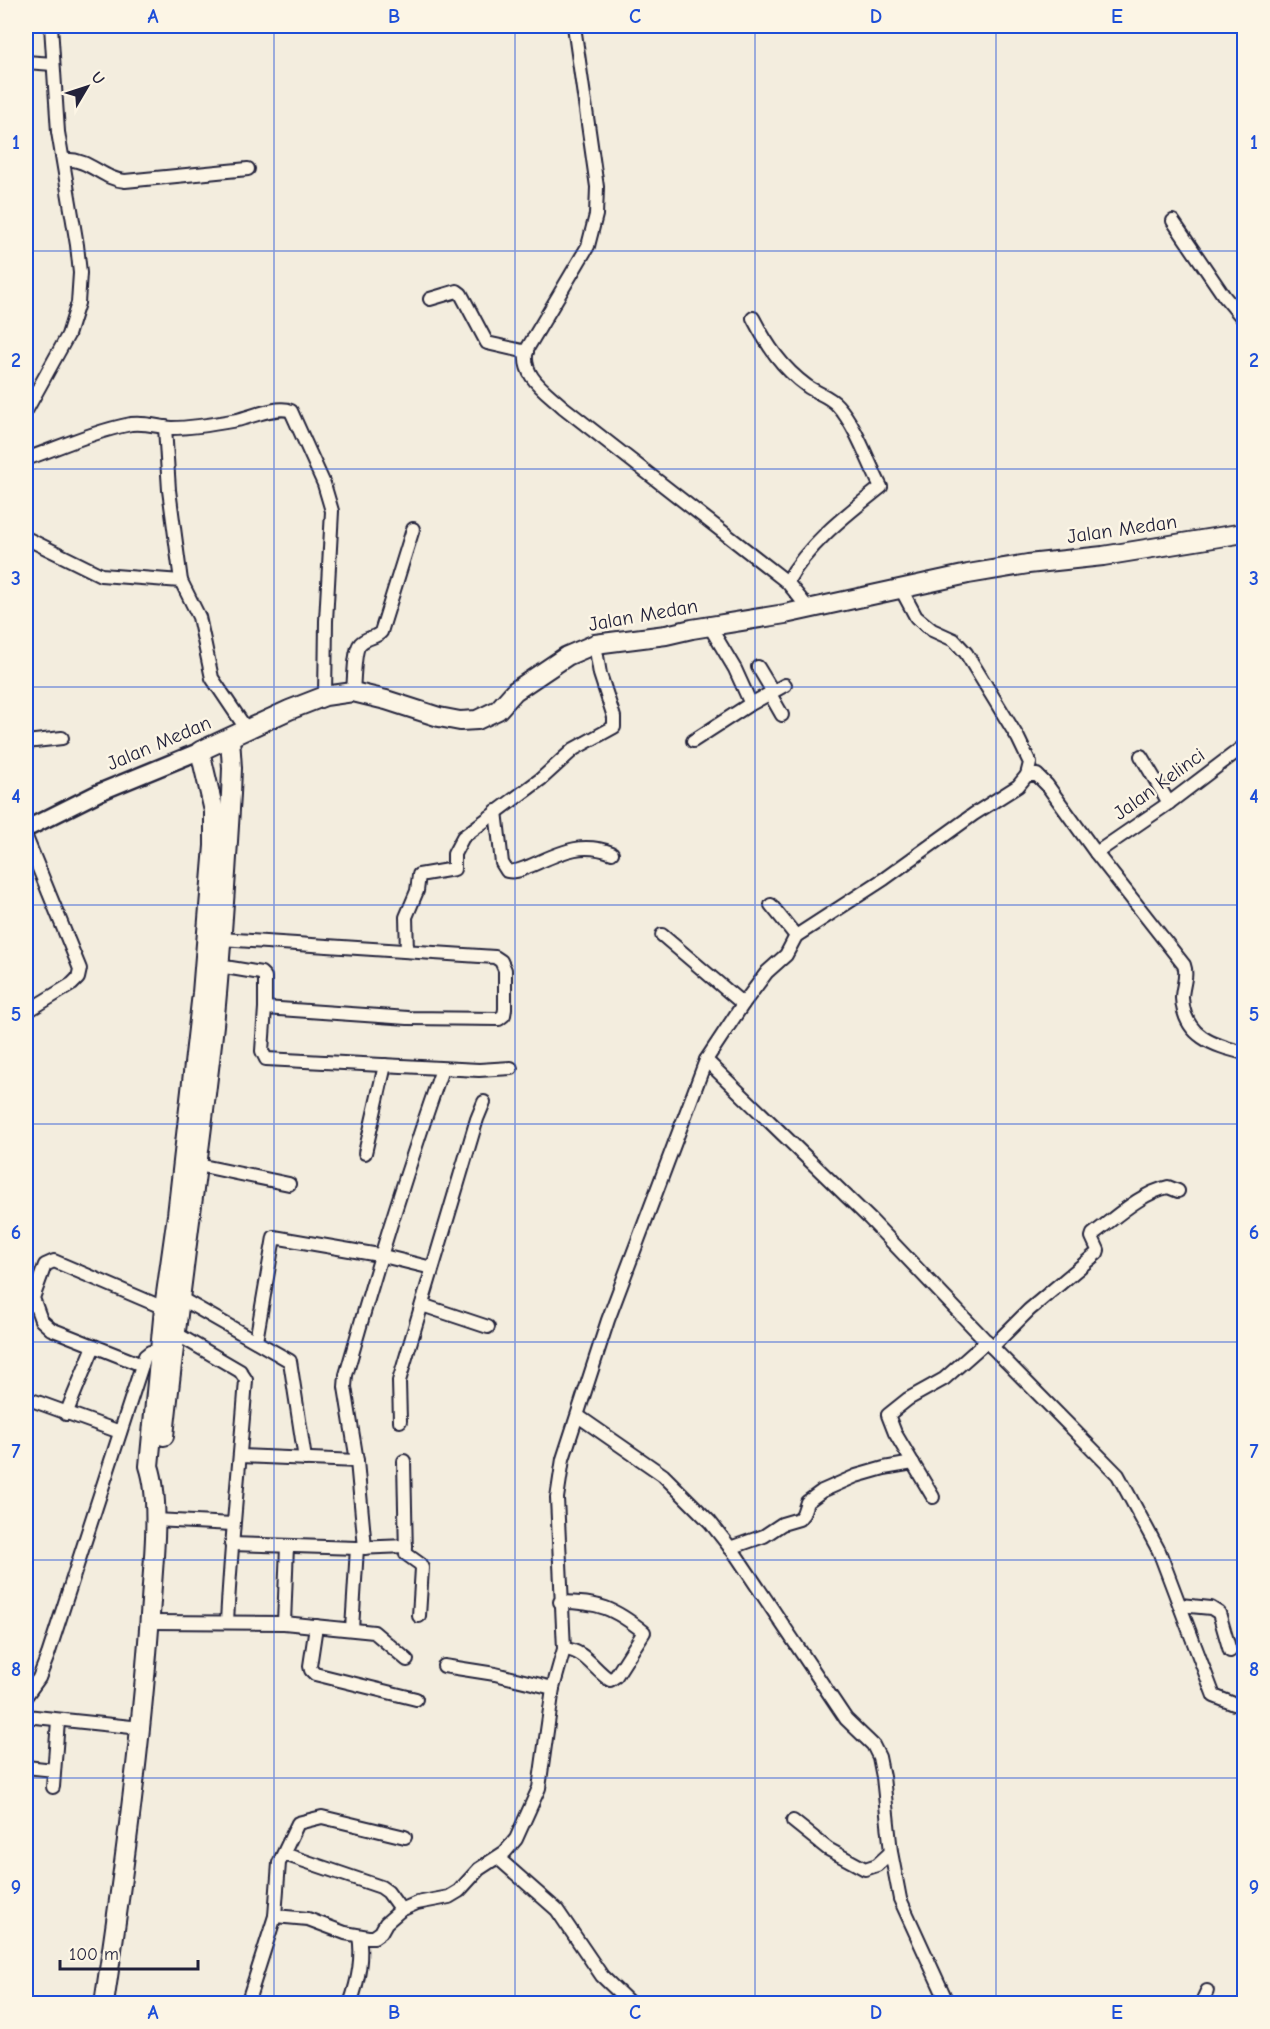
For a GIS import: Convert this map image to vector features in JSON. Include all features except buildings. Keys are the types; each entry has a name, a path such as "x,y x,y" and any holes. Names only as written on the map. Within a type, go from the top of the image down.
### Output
{"highway":[{"name":"Jalan Medan","path":"201,751 325,696 353,692 386,699 439,717 460,721 477,720 498,710 515,691 567,656 595,644 809,609 1028,564 1103,556 1245,533"},
{"path":"104,2004 141,1728 155,1520 154,1482 162,1458 166,1353 164,1308 198,1165 219,966 231,794 230,738"},
{"path":"166,1353 175,1333 180,1298 180,1244 214,846 214,811 201,751"}],"main road":[{"name":"Jalan Medan","path":"26,829 90,797 201,751"}],"street":[{"path":"26,411 68,335 78,303 79,264 64,160 57,132 51,26"},
{"path":"574,26 597,186 596,215 588,246 527,352 526,362 529,374 563,407 787,582 809,609"},
{"path":"26,62 53,64"},
{"path":"64,160 83,162 111,178 125,181 248,169"},
{"path":"1173,221 1224,296 1245,320"},
{"path":"430,299 454,291 459,292 487,344 527,352"},
{"path":"753,318 774,356 809,388 838,405 881,487 816,542 787,582"},
{"path":"26,459 129,425 146,423 165,428 196,427 282,409 291,411 324,484 332,511 326,621 325,696"},
{"path":"165,428 170,502 181,581 199,617 212,678 247,730"},
{"path":"353,692 358,648 362,642 381,632 413,529"},
{"path":"26,538 102,575 181,581"},
{"path":"275,1916 308,1919 359,1936 377,1936 386,1923 401,1910 454,1894 465,1887 483,1866 498,1858 516,1839 539,1788 553,1688 564,1649 560,1602 557,1498 563,1459 608,1320 706,1060 767,972 786,955 796,936 884,879 974,814 1018,786 1027,775 1030,763 1022,746 966,653 954,640 932,630 916,617 901,589"},
{"path":"710,627 735,669 750,700 748,705"},
{"path":"408,951 406,917 417,891 419,874 454,868 454,854 461,839 541,779 574,749 614,727 614,717 600,674 595,644"},
{"path":"758,667 782,715"},
{"path":"693,741 748,705 785,685"},
{"path":"26,742 62,738"},
{"name":"Jalan Kelinci","path":"1096,853 1245,746"},
{"path":"1141,756 1168,803"},
{"path":"1027,775 1037,775 1047,785 1096,853 1184,965 1186,973 1182,998 1192,1026 1213,1045 1245,1053"},
{"path":"496,811 502,862 505,869 510,872 519,871 580,848 600,849 612,853"},
{"path":"26,837 80,969 78,978 72,984 26,1012"},
{"path":"771,905 796,936"},
{"path":"662,935 743,1004"},
{"path":"221,939 500,959 505,970 504,1014 501,1018 495,1019 408,1018 265,1008"},
{"path":"219,966 263,974 265,1008 262,1051 266,1059 484,1071 511,1068"},
{"path":"706,1060 870,1219 1118,1475 1159,1551 1214,1696 1234,1704 1245,1705"},
{"path":"364,1153 385,1065"},
{"path":"352,1629 361,1548 357,1461 345,1379 408,1165 442,1069"},
{"path":"399,1421 399,1381 484,1102"},
{"path":"198,1165 289,1184"},
{"path":"933,1497 895,1433 888,1414 908,1399 944,1379 1097,1253 1098,1250 1092,1237 1095,1233 1154,1193 1168,1187 1178,1191"},
{"path":"256,1341 274,1238 380,1255 432,1268"},
{"path":"142,1365 48,1327 41,1320 29,1296 45,1265 54,1261 164,1308"},
{"path":"180,1298 290,1361 305,1459"},
{"path":"422,1305 488,1327"},
{"path":"175,1333 244,1374 246,1380 241,1456 231,1544 227,1622"},
{"path":"66,1414 94,1346"},
{"path":"26,1696 39,1678 48,1655 142,1365 148,1352 166,1353"},
{"path":"26,1398 120,1432"},
{"path":"578,1416 663,1475 710,1522 846,1719 873,1745 879,1757 883,1777 891,1852 900,1899 948,2004"},
{"path":"241,1456 357,1461"},
{"path":"404,1461 406,1546 408,1557 422,1567 419,1616"},
{"path":"730,1548 764,1536 782,1524 799,1519 810,1499 822,1491 856,1476 913,1463"},
{"path":"155,1520 233,1524"},
{"path":"231,1544 361,1548 406,1546"},
{"path":"284,1623 287,1546"},
{"path":"560,1602 585,1602 613,1610 644,1632 616,1676 610,1680 581,1654 564,1649"},
{"path":"1180,1605 1210,1608 1219,1612 1230,1651"},
{"path":"149,1622 284,1623 352,1629 377,1633 407,1660"},
{"path":"316,1626 310,1666 315,1674 416,1700"},
{"path":"444,1666 495,1674 553,1688"},
{"path":"26,1716 141,1728"},
{"path":"53,1787 58,1721"},
{"path":"26,1767 54,1770"},
{"path":"247,2004 275,1916 278,1869 298,1823 318,1817 405,1838"},
{"path":"794,1821 828,1849 865,1869 877,1865 891,1852"},
{"path":"284,1854 381,1887 388,1892 401,1910"},
{"path":"498,1858 557,1910 602,1976 631,2004"},
{"path":"350,2004 356,1989 360,1963 359,1936"},
{"path":"1201,2004 1207,1991"}]}
